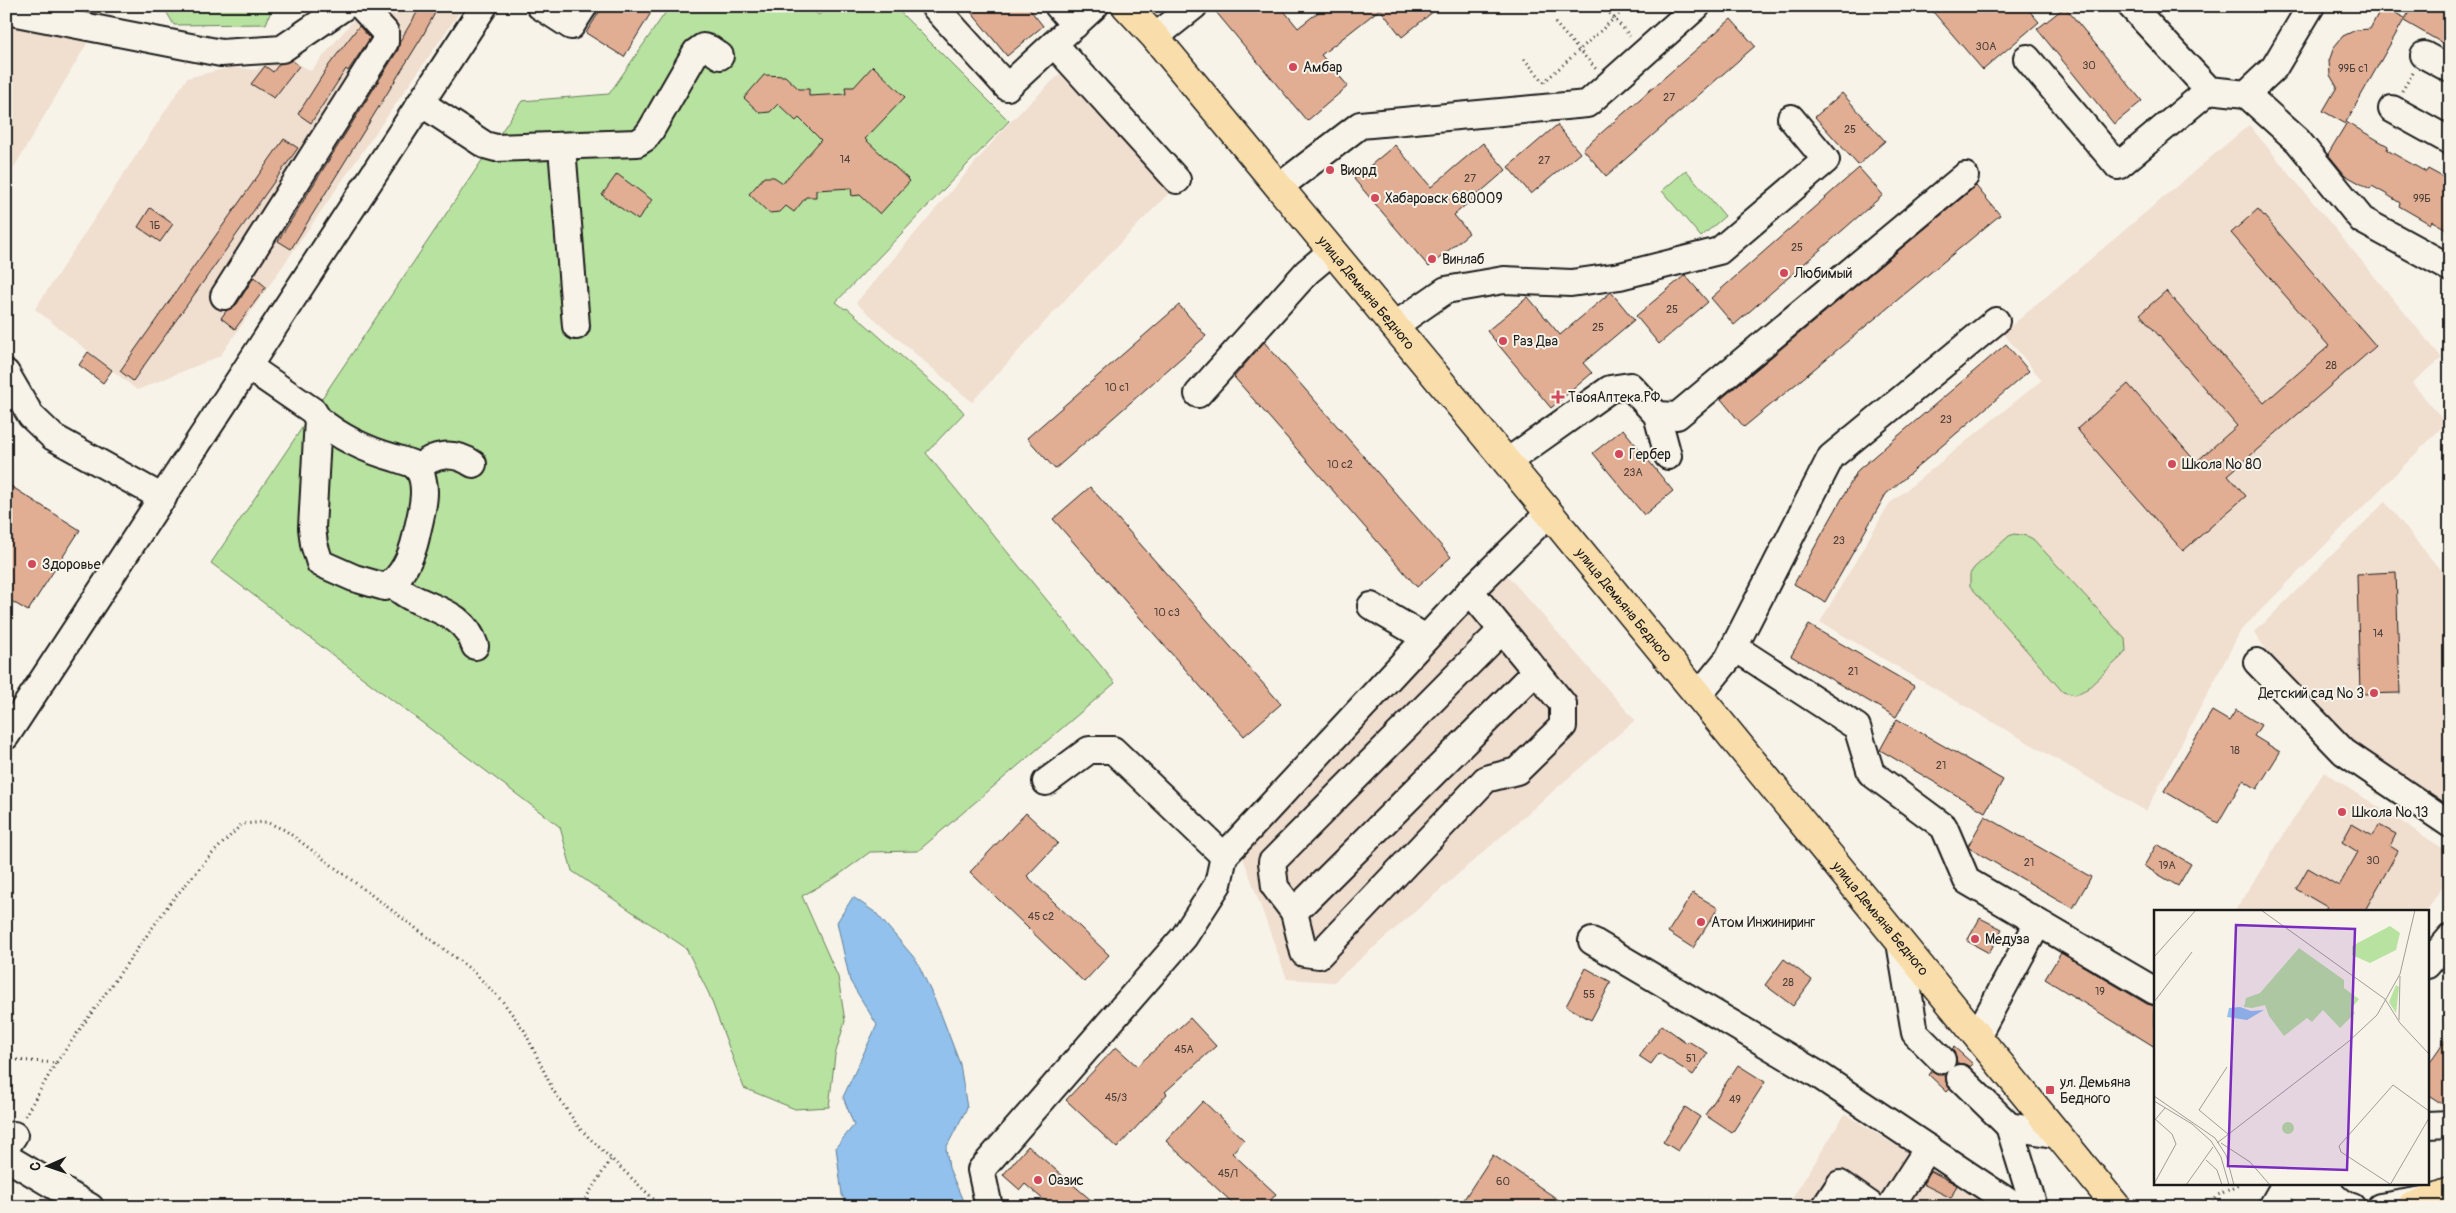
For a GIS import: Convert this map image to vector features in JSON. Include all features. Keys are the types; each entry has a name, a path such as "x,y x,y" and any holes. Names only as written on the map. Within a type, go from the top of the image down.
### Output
{"main road":[{"name":"улица Демьяна Бедного","path":"1126,6 1155,37 1507,462 2117,1207"}],"street":[{"path":"6,11 221,53 282,49 345,6"},
{"path":"224,296 385,42 385,32 361,6"},
{"path":"8,729 163,498 484,6"},
{"path":"540,6 571,26 584,6"},
{"path":"934,6 1007,87 1054,44 1066,16 1096,6"},
{"path":"1155,37 1194,6"},
{"path":"1279,187 1360,125 1587,104 1697,6"},
{"path":"2131,6 2209,90 2246,94 2298,141 2362,220 2450,268"},
{"path":"2246,94 2274,68 2311,6"},
{"path":"1054,44 1177,180"},
{"path":"421,103 485,145 496,148 637,143 645,138 696,52 703,47 710,49 720,56"},
{"path":"2424,55 2450,69"},
{"path":"2027,58 2118,166 2209,90"},
{"path":"2392,109 2450,140"},
{"path":"1394,326 1446,290 1504,280 1571,283 1620,276 1719,251 1826,160 1791,118"},
{"path":"562,147 576,326"},
{"path":"1657,415 1677,416 1965,176"},
{"path":"1198,394 1307,272 1332,251"},
{"path":"1698,696 1728,660 1831,457 1996,321"},
{"path":"249,367 313,411 318,419 336,434 357,446 407,462 418,469 424,484 423,501 415,541 399,578 385,587 374,585 320,563 314,544 312,528 318,419"},
{"path":"6,373 31,416 53,437 163,498"},
{"path":"1507,462 1610,389 1630,386 1657,415 1668,456"},
{"path":"418,469 426,460 437,456 454,455 466,458 473,464"},
{"path":"989,1207 981,1170 1184,937 1218,884 1224,856 1470,591 1549,513"},
{"path":"392,583 398,590 430,604 458,621 467,628 475,646"},
{"path":"1470,591 1563,704 1563,726 1517,771 1486,779 1318,955 1304,953 1294,912 1275,887 1272,862 1502,630"},
{"path":"1371,606 1426,638"},
{"path":"1734,648 1857,727 1871,773 1944,827 1967,881 2154,990"},
{"path":"2256,662 2344,752 2450,824"},
{"path":"1294,912 1536,671"},
{"path":"1046,782 1089,750 1113,750 1224,856"},
{"path":"1977,1036 2038,923"},
{"path":"2428,964 2450,938"},
{"path":"1592,940 1817,1074 2016,1207"},
{"path":"1900,942 1915,1033 2009,1126 2034,1207"},
{"path":"2428,1125 2450,1124"},
{"path":"2009,1126 2058,1135"},
{"path":"9,1146 90,1207"},
{"path":"1890,1207 1928,1148"},
{"path":"1825,1207 1840,1184 1873,1207"},
{"path":"2272,1207 2284,1186"},
{"path":"2297,1186 2307,1193 2314,1207"},
{"path":"2327,1186 2346,1205 2352,1207"},
{"path":"2380,1207 2430,1199"}],"path":[{"path":"1603,6 1632,37"},
{"path":"1544,82 1628,6"},
{"path":"1555,23 1601,75"},
{"path":"2392,109 2424,55"},
{"path":"1524,59 1549,88"},
{"path":"9,1146 56,1063 170,903 211,855 242,824 266,822 285,830 474,972 503,1002 524,1030 552,1090 580,1129 662,1207"},
{"path":"17,1060 56,1063"},
{"path":"580,1207 611,1159"},
{"path":"2210,1207 2218,1195 2237,1186"}],"shaded area":[{"path":"6,6 109,6 6,181"},
{"path":"365,6 464,6 220,356 137,390 35,309 187,78 232,67 256,70 283,55 311,71"},
{"path":"1060,74 1170,192 1073,291 972,402 856,303 1007,125"},
{"name":"Школа № 80","path":"2249,125 2442,358 2412,383 2446,423 2241,630 2146,811 1820,622 1889,504 2042,380 2003,333"},
{"name":"Детский сад № 3","path":"2385,502 2450,582 2450,788 2439,802 2376,795 2254,633"},
{"path":"1507,575 1635,720 1334,982 1287,979 1240,849"},
{"name":"Школа № 13","path":"2324,772 2450,853 2450,874 2427,910 2235,910"},
{"path":"1845,1114 1958,1184 1996,1207 1787,1207"}],"green space":[{"path":"163,6 273,6 266,24 174,25"},
{"path":"670,6 806,6 819,15 827,6 894,6 1009,121 836,302 845,309 847,308 964,413 926,453 1115,683 918,851 870,852 836,877 802,896 838,977 845,1021 835,1055 829,1107 795,1109 744,1088 709,994 686,948 572,871 560,827 211,563 522,101 609,94"},
{"path":"1686,170 1725,216 1701,237 1662,191"},
{"path":"2014,534 2033,539 2125,639 2126,651 2122,656 2087,689 2075,695 2063,692 1970,586 1970,574 1974,568 2009,536"}],"water":[{"path":"853,897 876,913 917,961 941,1014 960,1064 967,1108 946,1148 949,1168 963,1201 963,1207 848,1207 842,1195 836,1147 854,1125 843,1097 877,1025 850,981 837,922"}],"building":[{"path":"421,6 428,6 436,11 422,37 291,249 278,241 398,50 400,41"},
{"path":"603,6 655,6 624,57 586,33"},
{"path":"966,6 1027,6 1043,26 1007,56"},
{"path":"1211,6 1280,6 1298,28 1326,6 1440,6 1402,37 1380,9 1321,55 1348,86 1307,121"},
{"path":"1928,6 2025,6 2039,22 1983,70"},
{"path":"2382,6 2405,18 2346,122 2388,146 2387,150 2426,172 2428,169 2450,181 2450,231 2432,221 2430,224 2399,206 2400,203 2386,194 2372,186 2370,189 2345,175 2328,154 2346,124 2323,111 2337,87 2330,75 2329,61 2334,47 2343,36 2356,30 2370,29"},
{"path":"2412,6 2450,6 2450,35 2444,44 2404,21"},
{"path":"2065,7 2142,101 2114,124 2037,29"},
{"path":"1731,19 1755,46 1606,176 1583,149"},
{"path":"359,26 370,38 348,71 346,69 311,123 298,114 329,65"},
{"path":"292,60 299,66 274,98 251,84 265,66 273,72 279,64"},
{"path":"873,66 905,97 865,139 910,181 880,214 860,195 852,196 851,188 816,190 816,197 806,197 794,212 786,206 780,212 769,213 749,194 764,177 774,177 783,183 821,140 799,118 796,121 778,104 770,112 760,113 744,98 764,75 785,76 799,89 809,89 809,96 846,94 845,87 854,87"},
{"path":"1842,93 1885,141 1858,165 1815,117"},
{"path":"1557,125 1580,153 1531,194 1508,167"},
{"path":"284,139 298,148 133,381 120,371"},
{"path":"1483,143 1506,170 1454,215 1469,233 1429,267 1354,179 1395,145 1431,187"},
{"path":"1859,168 1883,195 1734,325 1711,298"},
{"path":"617,174 652,200 638,220 602,195"},
{"path":"1976,186 2000,215 1744,427 1721,399"},
{"path":"150,208 173,224 160,242 138,227"},
{"path":"2258,209 2376,346 2228,475 2246,496 2183,551 2077,429 2128,384 2196,462 2237,426 2140,314 2166,291 2264,403 2329,346 2231,233"},
{"path":"1685,275 1708,302 1659,344 1636,316"},
{"path":"254,277 266,287 235,329 221,318 227,310 237,304"},
{"path":"1611,292 1634,320 1583,363 1592,373 1551,408 1487,331 1528,297 1560,335"},
{"path":"1179,305 1206,336 1055,469 1027,438"},
{"path":"1264,342 1451,557 1417,587 1234,377"},
{"path":"2006,344 2029,371 1886,494 1825,602 1794,584 1858,470"},
{"path":"88,352 112,370 103,383 79,365"},
{"path":"1623,429 1673,491 1644,515 1593,453"},
{"name":"Здоровье","path":"6,483 80,530 28,611 6,598"},
{"path":"1090,487 1281,704 1244,736 1053,519"},
{"path":"2396,572 2400,693 2360,694 2357,574"},
{"path":"1809,625 1914,686 1896,717 1791,656"},
{"path":"2236,710 2261,725 2254,736 2280,752 2257,789 2243,780 2218,823 2164,791 2212,711 2229,721"},
{"path":"1897,719 2003,780 1985,812 1880,750"},
{"path":"1026,813 1058,843 1027,876 1109,955 1084,982 970,872"},
{"path":"1985,816 2091,877 2073,908 1969,848 1968,846"},
{"path":"2352,824 2373,836 2379,825 2396,834 2390,846 2398,851 2365,910 2325,910 2327,907 2296,889 2308,868 2339,886 2358,852 2342,842"},
{"path":"2157,844 2191,864 2178,886 2144,866"},
{"path":"1693,893 1718,908 1693,948 1668,932"},
{"path":"1980,918 2002,929 1989,953 1967,941"},
{"path":"2061,953 2147,1004 2154,1006 2154,1046 2045,979"},
{"path":"1784,959 1812,980 1793,1006 1765,985"},
{"path":"1586,968 1611,982 1591,1020 1566,1006"},
{"path":"1190,1018 1216,1046 1165,1092 1167,1094 1117,1148 1066,1100 1116,1047 1137,1066"},
{"path":"1662,1025 1687,1043 1688,1041 1708,1053 1693,1075 1659,1053 1651,1064 1639,1056"},
{"path":"2450,1033 2450,1109 2428,1095 2428,1065"},
{"path":"1954,1047 1973,1064 1970,1067 1957,1063 1952,1049"},
{"path":"1738,1065 1765,1082 1732,1133 1705,1115"},
{"path":"1932,1071 1939,1075 1945,1075 1950,1089 1947,1092 1929,1075"},
{"path":"1203,1101 1244,1140 1232,1153 1276,1194 1265,1207 1237,1207 1166,1141"},
{"path":"1685,1107 1700,1117 1678,1151 1663,1142"},
{"name":"Оазис","path":"1028,1146 1099,1207 1052,1207 1025,1184 1020,1190 1003,1175"},
{"path":"1493,1155 1569,1207 1459,1207"},
{"path":"1931,1171 1957,1185 1951,1198 1923,1184"}],"place":[{"name":"Амбар","path":"1293,67"},
{"name":"Виорд","path":"1330,170"},
{"name":"Хабаровск 680009","path":"1375,198"},
{"name":"Винлаб","path":"1432,259"},
{"name":"Любимый","path":"1784,273"},
{"name":"Раз Два","path":"1503,341"},
{"name":"ТвояАптека.РФ","path":"1558,397"},
{"name":"Гербер","path":"1619,454"},
{"name":"Школа № 80","path":"2172,464"},
{"name":"Здоровье","path":"32,564"},
{"name":"Детский сад № 3","path":"2374,693"},
{"name":"Школа № 13","path":"2342,812"},
{"name":"Атом Инжиниринг","path":"1701,922"},
{"name":"Медуза","path":"1975,939"},
{"name":"ул. Демьяна Бедного","path":"2050,1090"},
{"name":"Оазис","path":"1038,1180"}]}
